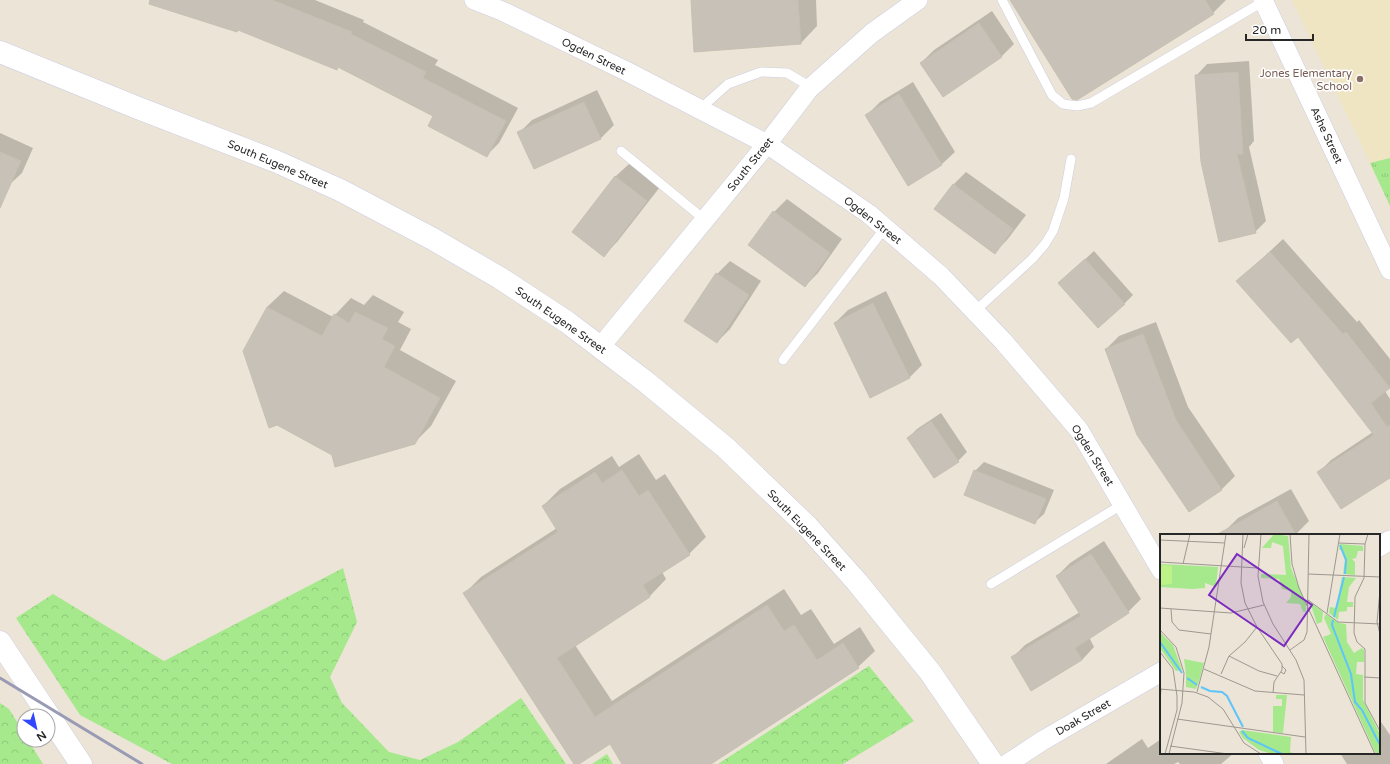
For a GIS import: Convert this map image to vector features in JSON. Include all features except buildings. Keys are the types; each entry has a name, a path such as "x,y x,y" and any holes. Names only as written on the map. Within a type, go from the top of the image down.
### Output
{"main road":[{"name":"South Eugene Street","path":"0,52 131,106 275,161 340,190 431,238 500,278 601,346 726,448 808,527 857,582 930,672 993,764"},
{"path":"0,642 81,764"}],"street":[{"name":"Ogden Street","path":"474,0 505,6 767,144 869,214 886,228 940,276 1003,341 1079,430 1160,568"},
{"name":"South Street","path":"601,346 767,144 811,87 872,33 918,0"},
{"name":"Ashe Street","path":"1264,0 1390,270"},
{"path":"1380,546 1390,540"},
{"name":"Doak Street","path":"1007,764 1042,741 1160,673"},
{"path":"1269,754 1274,764"}],"lane":[{"path":"1002,0 1052,96 1063,104 1076,106 1091,103 1264,0"},
{"path":"700,110 728,84 761,72 787,73 811,87"},
{"path":"621,151 705,220"},
{"path":"974,312 1032,259 1045,244 1053,231 1064,198 1071,159"},
{"path":"783,360 886,228"},
{"path":"990,584 1123,504"}],"shaded area":[{"name":"Jones Elementary School","path":"1292,0 1390,0 1390,158 1370,163"}],"green space":[{"path":"1390,158 1390,206 1370,163"},
{"path":"343,568 357,622 330,677 342,703 389,752 420,760 458,742 521,698 566,764 172,764 80,715 16,618 53,594 164,661"},
{"path":"869,666 914,721 843,764 718,764"},
{"path":"0,703 9,709 16,720 16,748 33,748 43,764 0,764"},
{"path":"607,754 613,764 592,764"}],"railway":[{"path":"0,678 142,764"}],"place":[{"name":"Jones Elementary School","path":"1360,79"}]}
